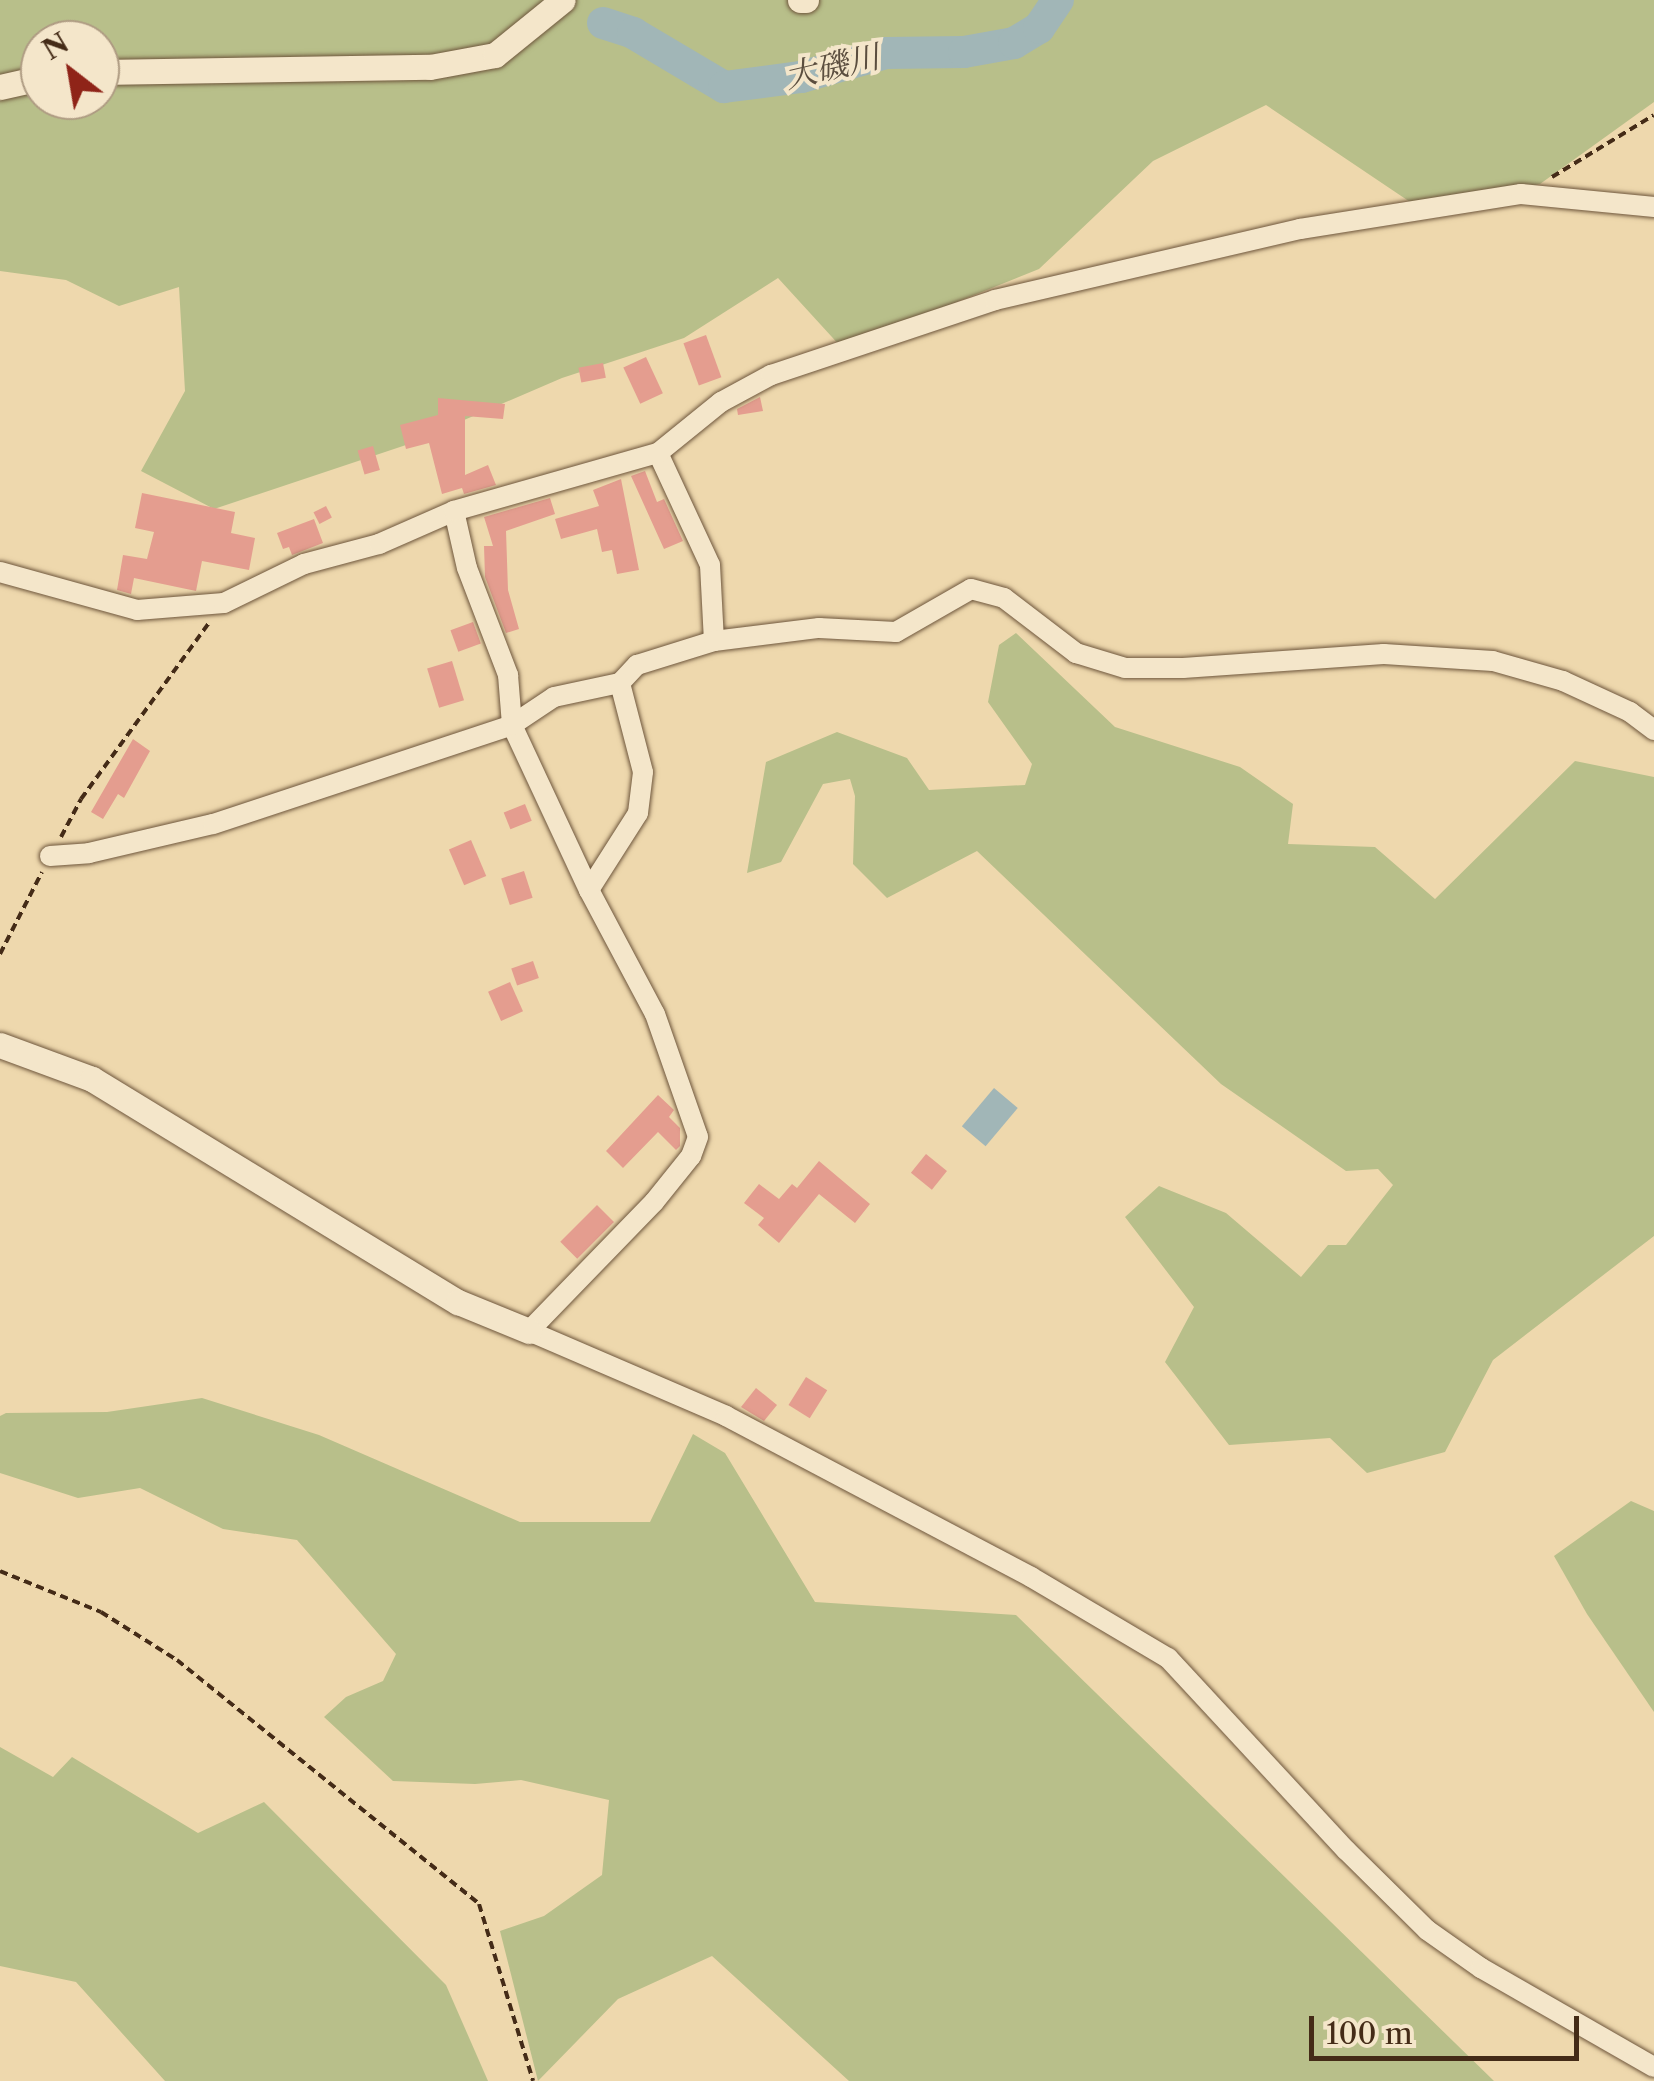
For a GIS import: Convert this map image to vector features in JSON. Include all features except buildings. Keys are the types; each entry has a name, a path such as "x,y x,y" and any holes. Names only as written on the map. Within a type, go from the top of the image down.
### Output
{"street":[{"path":"120,72 430,67 495,54 563,0"},
{"path":"0,572 137,610 224,603 304,564 379,544 454,511 658,453 721,402 771,375 995,300 1300,229 1521,194 1654,207"},
{"path":"658,453 710,566 714,641"},
{"path":"454,511 467,568 508,675 512,724 589,890 655,1014 698,1136 691,1156 654,1202 529,1332"},
{"path":"50,856 89,853 213,824 512,724 554,697 620,683 637,664 714,641 819,628 896,632 970,589 1004,598 1076,653 1126,668 1183,668 1384,654 1493,661 1564,681 1630,712 1654,730"},
{"path":"589,890 638,813 643,772 620,683"},
{"path":"0,1045 92,1080 458,1302 726,1416 1031,1577 1156,1651 1427,1930 1482,1968 1654,2067"}],"path":[{"path":"1521,194 1641,127 1654,115"},
{"path":"0,954 81,799 224,603"},
{"path":"0,1571 101,1612 176,1660 478,1904 533,2081"}],"green space":[{"path":"0,0 1654,0 1654,102 1540,184 1422,210 1266,105 1153,161 1039,269 842,348 778,278 684,338 562,378 406,445 214,509 141,471 185,391 179,287 119,306 66,280 0,271"},
{"path":"1016,633 1115,727 1240,767 1293,804 1288,844 1375,847 1435,899 1575,761 1654,777 1654,1236 1493,1360 1445,1452 1367,1473 1330,1438 1229,1445 1165,1362 1194,1307 1125,1217 1159,1186 1226,1213 1301,1277 1328,1245 1346,1245 1393,1185 1378,1169 1346,1171 1221,1084 977,851 887,898 853,864 855,796 850,779 823,784 781,862 747,873 766,762 837,732 907,758 929,790 1025,785 1032,764 988,702 999,645"},
{"path":"202,1398 319,1435 520,1522 650,1522 693,1434 725,1453 815,1602 1016,1615 1494,2081 849,2081 712,1956 618,1999 538,2081 500,1931 544,1916 602,1875 609,1800 521,1780 475,1784 393,1781 324,1717 346,1697 383,1681 396,1654 297,1540 223,1529 140,1488 78,1498 0,1473 0,1416 6,1413 107,1412"},
{"path":"1631,1501 1654,1511 1654,1712 1587,1614 1554,1556"},
{"path":"0,1747 53,1777 72,1757 198,1833 264,1802 446,1985 488,2081 165,2081 76,1982 0,1966"}],"shaded area":[{"path":"994,1088 1018,1108 986,1146 962,1126"}],"waterway":[{"name":"大磯川","path":"603,23 633,33 724,87 801,77 886,53 964,52 1014,43 1039,28 1058,0"}]}
